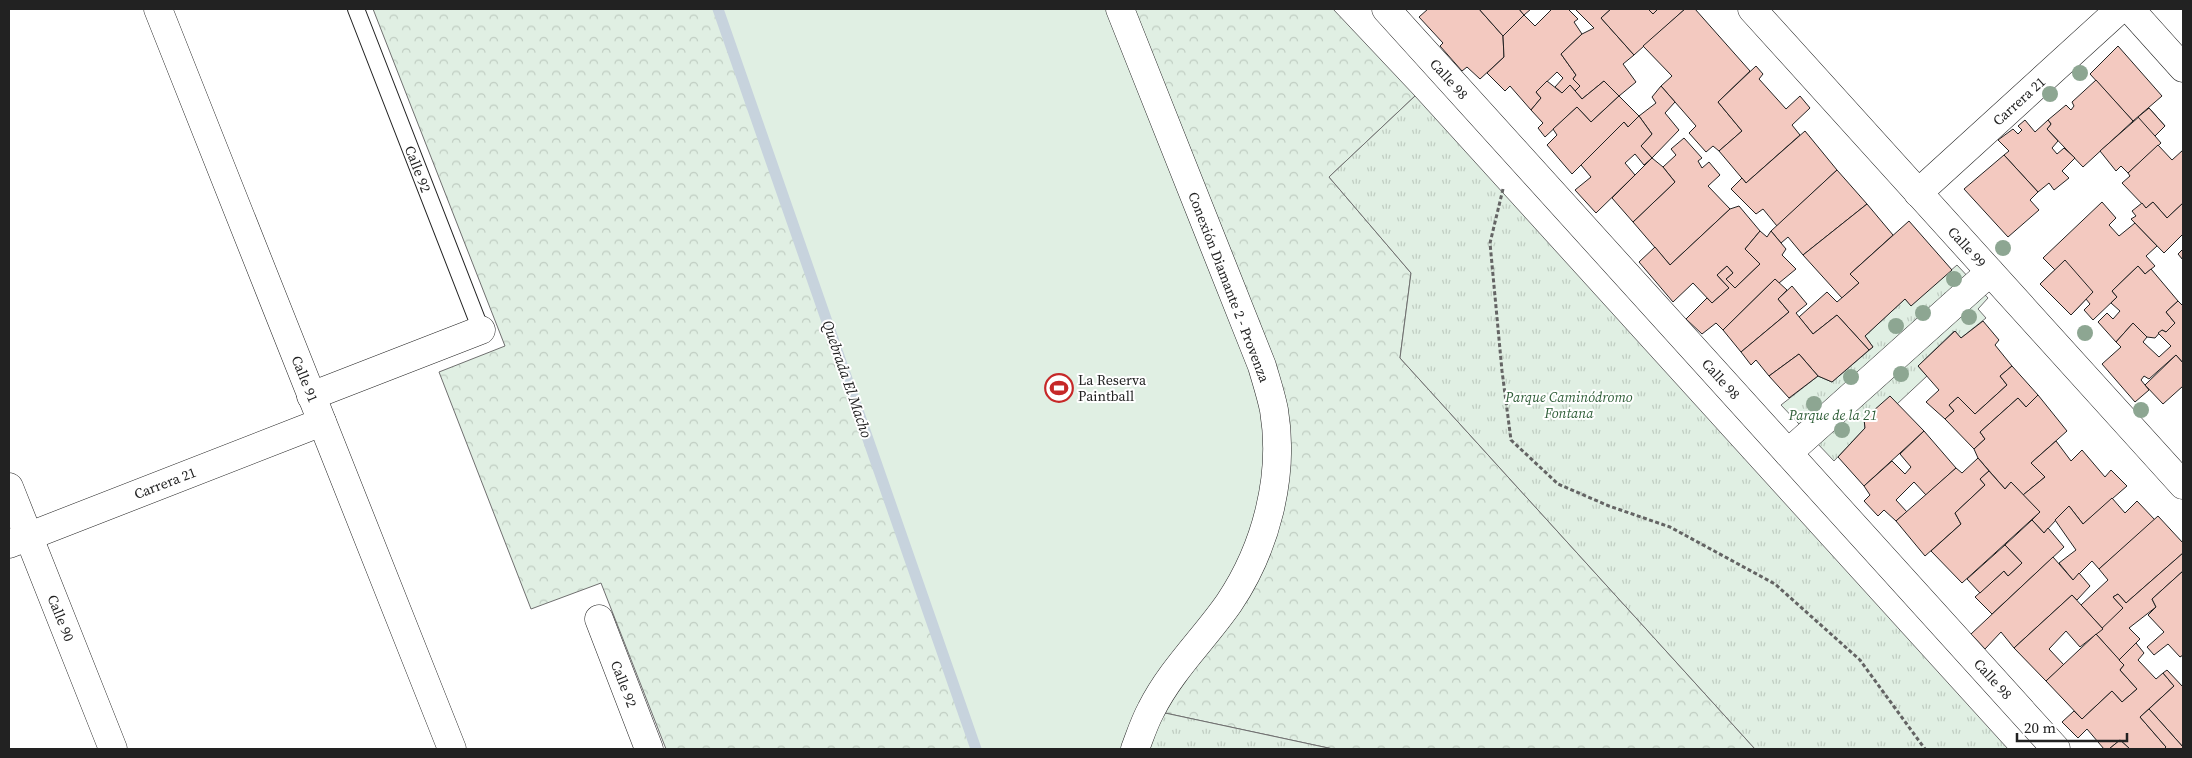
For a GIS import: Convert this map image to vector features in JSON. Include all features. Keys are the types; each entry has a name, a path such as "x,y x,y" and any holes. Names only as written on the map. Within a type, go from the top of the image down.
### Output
{"street":[{"name":"Calle 91","path":"158,9 452,749"},
{"name":"Conexión Diamante 2 - Provenza","path":"1120,9 1262,366 1274,411 1276,453 1274,493 1264,532 1250,568 1229,603 1172,676 1151,710 1135,749"},
{"name":"Calle 99","path":"1752,9 2183,485"},
{"name":"Carrera 21","path":"1918,193 2120,9"},
{"path":"2130,9 2183,68"},
{"name":"Calle 98","path":"1391,10 1513,149 2056,749"},
{"path":"1788,453 1990,272"},
{"path":"311,396 481,330"},
{"name":"Carrera 21","path":"18,540 322,422"},
{"name":"Calle 90","path":"9,487 18,540 113,749"},
{"name":"Calle 92","path":"599,619 649,749"}],"lane":[{"name":"Calle 92","path":"356,9 481,330"}],"path":[{"path":"1513,149 1490,243 1502,371 1511,440 1558,484 1609,506 1670,527 1775,584 1860,660 1925,749"}],"green space":[{"path":"373,9 1333,9 1415,96 1329,177 1411,273 1400,358 1755,749 1333,749 1151,710 1135,749 666,749 601,583 531,609 439,372 505,346"},
{"name":"La Reserva Paintball","path":"718,9 1120,9 1274,411 1264,532 1135,749 976,749"},
{"name":"Parque Caminódromo Fontana","path":"1415,96 2008,749 1755,749 1400,358 1411,273 1329,177"},
{"name":"Parque de la 21","path":"1957,265 1988,298 1978,309 1986,318 1961,338 1954,331 1918,366 1927,376 1897,404 1890,397 1864,419 1865,428 1834,461 1781,405 1818,376 1832,382 1873,347 1865,336 1905,299 1911,305"},
{"path":"1151,710 1333,749 1135,749"}],"building":[{"path":"1428,9 1479,9 1503,36 1504,57 1480,79 1467,67 1462,71 1440,46 1443,43 1419,17"},
{"path":"1479,9 1519,9 1524,15 1503,36"},
{"path":"1519,9 1531,9 1524,15"},
{"path":"1552,9 1568,9 1578,19 1574,22 1582,34 1561,54 1576,75 1573,79 1580,86 1575,91 1570,85 1562,93 1555,87 1563,78 1557,72 1536,92 1541,98 1531,110 1510,86 1505,91 1487,73 1504,57 1503,36 1524,15 1535,26"},
{"path":"1575,9 1611,9 1601,18 1634,55 1623,64 1636,82 1619,96 1604,81 1582,99 1575,91 1580,86 1573,79 1576,75 1561,54 1582,34 1594,28"},
{"path":"1611,9 1648,9 1653,14 1658,9 1685,9 1634,55 1601,18"},
{"path":"1648,9 1658,9 1653,14"},
{"path":"1685,9 1695,9 1750,71 1718,102 1742,131 1719,151 1713,146 1706,152 1689,133 1696,126 1661,86 1672,76 1643,46"},
{"path":"2118,46 2162,96 2133,121 2090,74"},
{"path":"1756,66 1763,74 1759,79 1786,109 1800,96 1810,108 1792,125 1800,135 1746,183 1719,151 1742,131 1718,102"},
{"path":"2096,80 2133,121 2083,167 2047,129 2051,124 2048,120 2066,105 2071,110 2074,106 2072,102"},
{"path":"1547,81 1562,93 1570,85 1582,99 1604,81 1619,96 1591,122 1577,107 1545,137 1538,128 1543,123 1531,110 1541,98 1536,92"},
{"path":"1661,86 1675,102 1665,113 1679,130 1652,158 1641,146 1652,134 1639,116 1656,103 1652,97"},
{"path":"1619,96 1639,116 1628,127 1624,122 1572,174 1547,145 1557,135 1553,129 1577,107 1591,122"},
{"path":"2149,108 2165,126 2155,136 2161,143 2128,173 2121,166 2116,171 2100,151"},
{"path":"2149,108 2165,126 2155,136 2138,117"},
{"path":"1639,116 1652,134 1641,146 1652,158 1644,165 1635,154 1625,163 1635,175 1596,213 1575,190 1591,177 1581,165 1624,122 1628,127"},
{"path":"2025,120 2035,132 2048,120 2051,124 2047,129 2058,141 2052,148 2057,154 2064,148 2075,158 2062,171 2069,178 2054,190 2049,183 2038,192 2004,155 2009,151 1998,140 2013,129 2018,134 2022,130 2018,126"},
{"path":"1805,131 1837,170 1777,226 1763,209 1756,214 1731,189 1742,178 1746,183"},
{"path":"1684,138 1702,158 1698,161 1702,168 1709,162 1720,175 1708,186 1730,209 1670,265 1633,222 1675,182 1663,167 1676,155 1671,149"},
{"path":"2158,145 2172,160 2183,150 2183,203 2167,218 2153,202 2146,208 2122,183 2130,176 2128,173"},
{"path":"2004,155 2038,192 2030,200 2039,210 2008,237 1964,189"},
{"path":"1652,158 1663,167 1675,182 1633,222 1612,198"},
{"path":"1837,170 1867,204 1803,255 1788,237 1781,243 1771,231"},
{"path":"2102,202 2116,218 2109,225 2119,236 2135,223 2157,246 2146,256 2155,266 2145,274 2138,266 2112,291 2117,297 2093,320 2084,310 2090,304 2086,299 2071,315 2040,284 2055,270 2043,258"},
{"path":"2153,202 2167,218 2183,203 2183,234 2164,253 2131,219 2136,216 2132,211 2142,203 2146,208"},
{"path":"1867,204 1893,235 1850,274 1859,283 1842,298 1803,255"},
{"path":"1739,206 1760,231 1745,249 1760,264 1735,288 1726,279 1733,273 1727,266 1717,275 1729,288 1712,303 1693,283 1673,302 1639,262 1655,247 1670,265 1730,209"},
{"path":"1909,221 1952,270 1911,306 1905,299 1865,336 1873,347 1869,350 1837,315 1813,334 1799,317 1827,292 1837,302 1859,283 1850,274"},
{"path":"1760,231 1767,237 1771,231 1786,249 1782,255 1796,269 1779,283 1775,279 1723,330 1716,323 1702,334 1686,319 1707,298 1712,303 1729,288 1717,275 1727,266 1733,273 1726,279 1735,288 1760,264 1745,249"},
{"path":"2183,249 2183,260 2178,254"},
{"path":"2065,260 2093,292 2071,315 2040,284"},
{"path":"2138,266 2145,274 2151,269 2178,301 2166,312 2175,323 2166,332 2162,330 2155,338 2147,337 2133,323 2116,342 2098,322 2107,313 2113,319 2120,311 2111,303 2117,297 2112,291"},
{"path":"1775,279 1787,290 1778,299 1789,312 1741,352 1723,330"},
{"path":"1792,286 1807,304 1796,313 1813,334 1837,315 1869,350 1832,382 1818,376 1799,354 1769,376 1756,360 1751,365 1741,352 1789,312 1778,299"},
{"path":"2178,301 2183,306 2183,363 2176,355 2149,379 2144,376 2141,380 2149,390 2135,402 2102,364 2121,347 2116,342 2133,323 2147,337 2143,342 2159,357 2171,346 2158,333 2162,330 2166,332 2175,323 2166,312"},
{"path":"1983,321 1999,340 1995,345 2012,366 2000,376 2007,385 1975,414 1958,397 1949,405 1954,411 1945,419 1926,402 1939,390 1918,366 1955,331 1961,338"},
{"path":"1799,354 1818,376 1789,398 1769,376"},
{"path":"2176,355 2183,363 2183,386 2163,404 2145,385"},
{"path":"2012,366 2038,395 2026,407 2018,398 1980,432 1985,439 1974,449 1945,419 1954,411 1949,405 1958,397 1975,414 2007,385 2000,376"},
{"path":"2038,395 2067,431 2031,463 2045,477 2023,495 2011,482 2005,489 1978,458 1974,449 1985,439 1980,432 2018,398 2026,407"},
{"path":"1890,396 1924,431 1864,486 1838,457 1865,428 1864,419"},
{"path":"1924,431 1956,468 1926,495 1914,482 1896,500 1907,512 1896,521 1884,510 1878,516 1864,501 1870,495 1864,486 1892,461 1905,474 1911,467 1900,454"},
{"path":"2056,441 2071,461 2082,450 2105,477 2111,470 2127,486 2083,524 2069,506 2044,533 2032,520 2040,512 2023,495 2045,477 2031,463"},
{"path":"1978,458 1989,471 1980,479 1985,485 1955,513 1961,524 1925,556 1896,521 1956,468 1962,473"},
{"path":"1989,471 2005,489 2011,482 2040,512 1962,583 1931,551 1961,524 1955,513 1985,485 1980,479"},
{"path":"2112,498 2125,513 2137,501 2155,520 2099,569 2092,561 2073,580 2059,563 2076,550 2055,520 2069,506 2083,524"},
{"path":"2158,516 2183,543 2183,553 2126,603 2118,594 2113,597 2123,608 2103,629 2081,605 2108,580 2099,569"},
{"path":"2032,520 2044,533 2048,528 2064,547 1992,614 1975,597 2004,571 2008,576 2022,563 2005,545"},
{"path":"2005,545 2022,563 2008,576 2004,571 1980,593 1967,579"},
{"path":"2183,553 2183,571 2152,599 2156,607 2129,628 2140,639 2119,660 2096,634 2123,608 2113,597 2118,594 2126,603"},
{"path":"2053,557 2073,580 2079,573 2090,586 2077,600 2072,595 2014,648 2001,632 1985,649 1971,634"},
{"path":"2183,571 2183,655 2180,657 2168,644 2154,655 2147,647 2164,632 2148,615 2156,607 2152,599"},
{"path":"2072,595 2103,629 2080,647 2066,631 2049,649 2064,665 2046,681 2014,648"},
{"path":"2096,634 2124,665 2120,670 2137,689 2122,702 2112,691 2082,719 2046,681"},
{"path":"2136,643 2144,653 2138,660 2156,679 2163,673 2174,686 2140,717 2166,747 2164,749 2130,749 2120,740 2109,749 2104,749 2087,729 2078,738 2062,722 2074,711 2082,719 2112,691 2122,702 2137,689 2120,670 2124,665 2119,660"},
{"path":"2167,670 2183,687 2183,747 2149,709 2174,686 2163,673"},
{"path":"2149,709 2183,749 2164,749 2166,747 2140,717"},
{"path":"2120,740 2130,749 2109,749"}],"waterway":[{"name":"Quebrada El Macho","path":"718,9 976,749"}],"place":[{"name":"La Reserva Paintball","path":"1059,388"}]}
